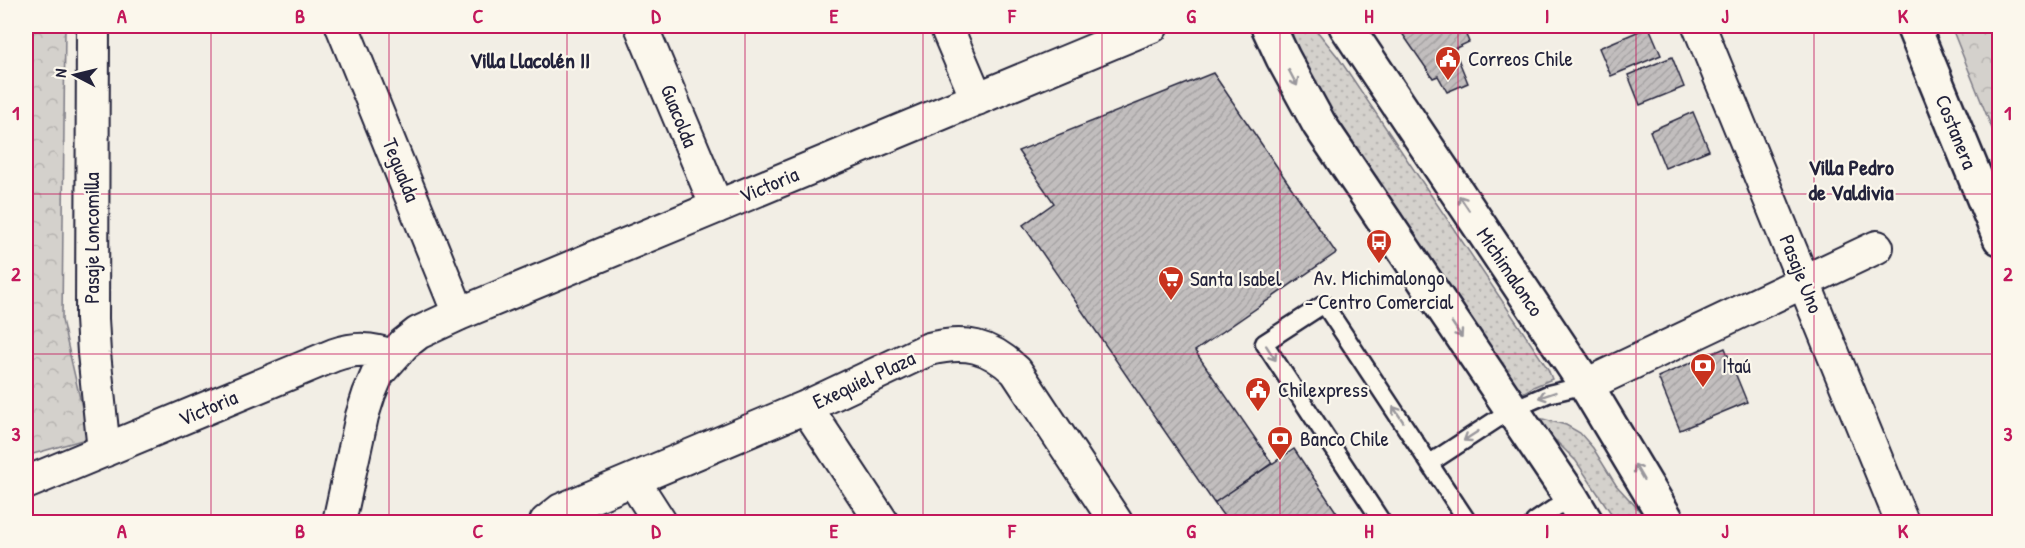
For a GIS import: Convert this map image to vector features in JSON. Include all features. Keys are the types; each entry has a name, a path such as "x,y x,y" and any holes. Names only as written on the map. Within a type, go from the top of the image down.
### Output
{"main road":[{"path":"1268,26 1300,92 1319,124 1579,510"},
{"name":"Michimalonco","path":"1346,26 1586,385 1668,522"},
{"name":"Costanera","path":"1913,26 2000,238"}],"street":[{"name":"Pasaje Loncomilla","path":"93,26 92,319 104,451"},
{"name":"Tegualda","path":"342,26 459,314"},
{"name":"Guacolda","path":"641,26 717,207"},
{"path":"946,26 977,99"},
{"name":"Victoria","path":"339,522 369,394 378,374 392,356 418,333 1152,26"},
{"name":"Pasaje Uno","path":"1699,26 1902,522"},
{"path":"1586,385 1877,247"},
{"name":"Exequiel Plaza","path":"546,522 561,510 806,407 929,349 964,344 987,351 1006,361 1016,371 1116,522"},
{"name":"Victoria","path":"26,483 348,351 363,349 392,356"},
{"path":"806,407 882,522"},
{"path":"633,480 660,522"}],"lane":[{"path":"1382,522 1264,343 1324,304 1468,522"},
{"path":"1430,463 1511,410 1548,394 1586,385"},
{"path":"1534,522 1579,510"}],"green space":[{"path":"26,26 65,26 62,320 89,438 26,456"},
{"path":"1294,26 1313,26 1338,57 1548,369 1552,379 1516,397 1320,99 1296,53 1292,34"},
{"path":"1951,26 1999,26 1999,146"},
{"path":"1531,416 1566,425 1580,433 1593,448 1616,485 1650,522 1617,522 1576,461"}],"building":[{"path":"1397,26 1462,26 1469,42 1454,49 1468,83 1447,92 1438,76 1433,78"},
{"path":"1649,27 1661,55 1611,76 1599,48"},
{"path":"1672,57 1684,87 1640,105 1628,75"},
{"name":"Santa Isabel","path":"1213,73 1336,253 1195,351 1272,463 1214,503 1023,225 1054,203 1018,151"},
{"path":"1693,112 1709,150 1665,168 1650,131"},
{"name":"Itaú","path":"1725,348 1747,402 1680,430 1658,377"},
{"path":"1294,449 1343,522 1228,522 1214,503"}],"place":[{"name":"Correos Chile","path":"1448,82"},
{"name":"Av. Michimalongo - Centro Comercial","path":"1379,265"},
{"name":"Santa Isabel","path":"1171,302"},
{"name":"Itaú","path":"1703,389"},
{"name":"Chilexpress","path":"1258,413"},
{"name":"Banco Chile","path":"1280,462"}],"district":[{"name":"Villa Llacolén II","path":"530,60"},
{"name":"Villa Pedro de Valdivia","path":"1851,180"}]}
